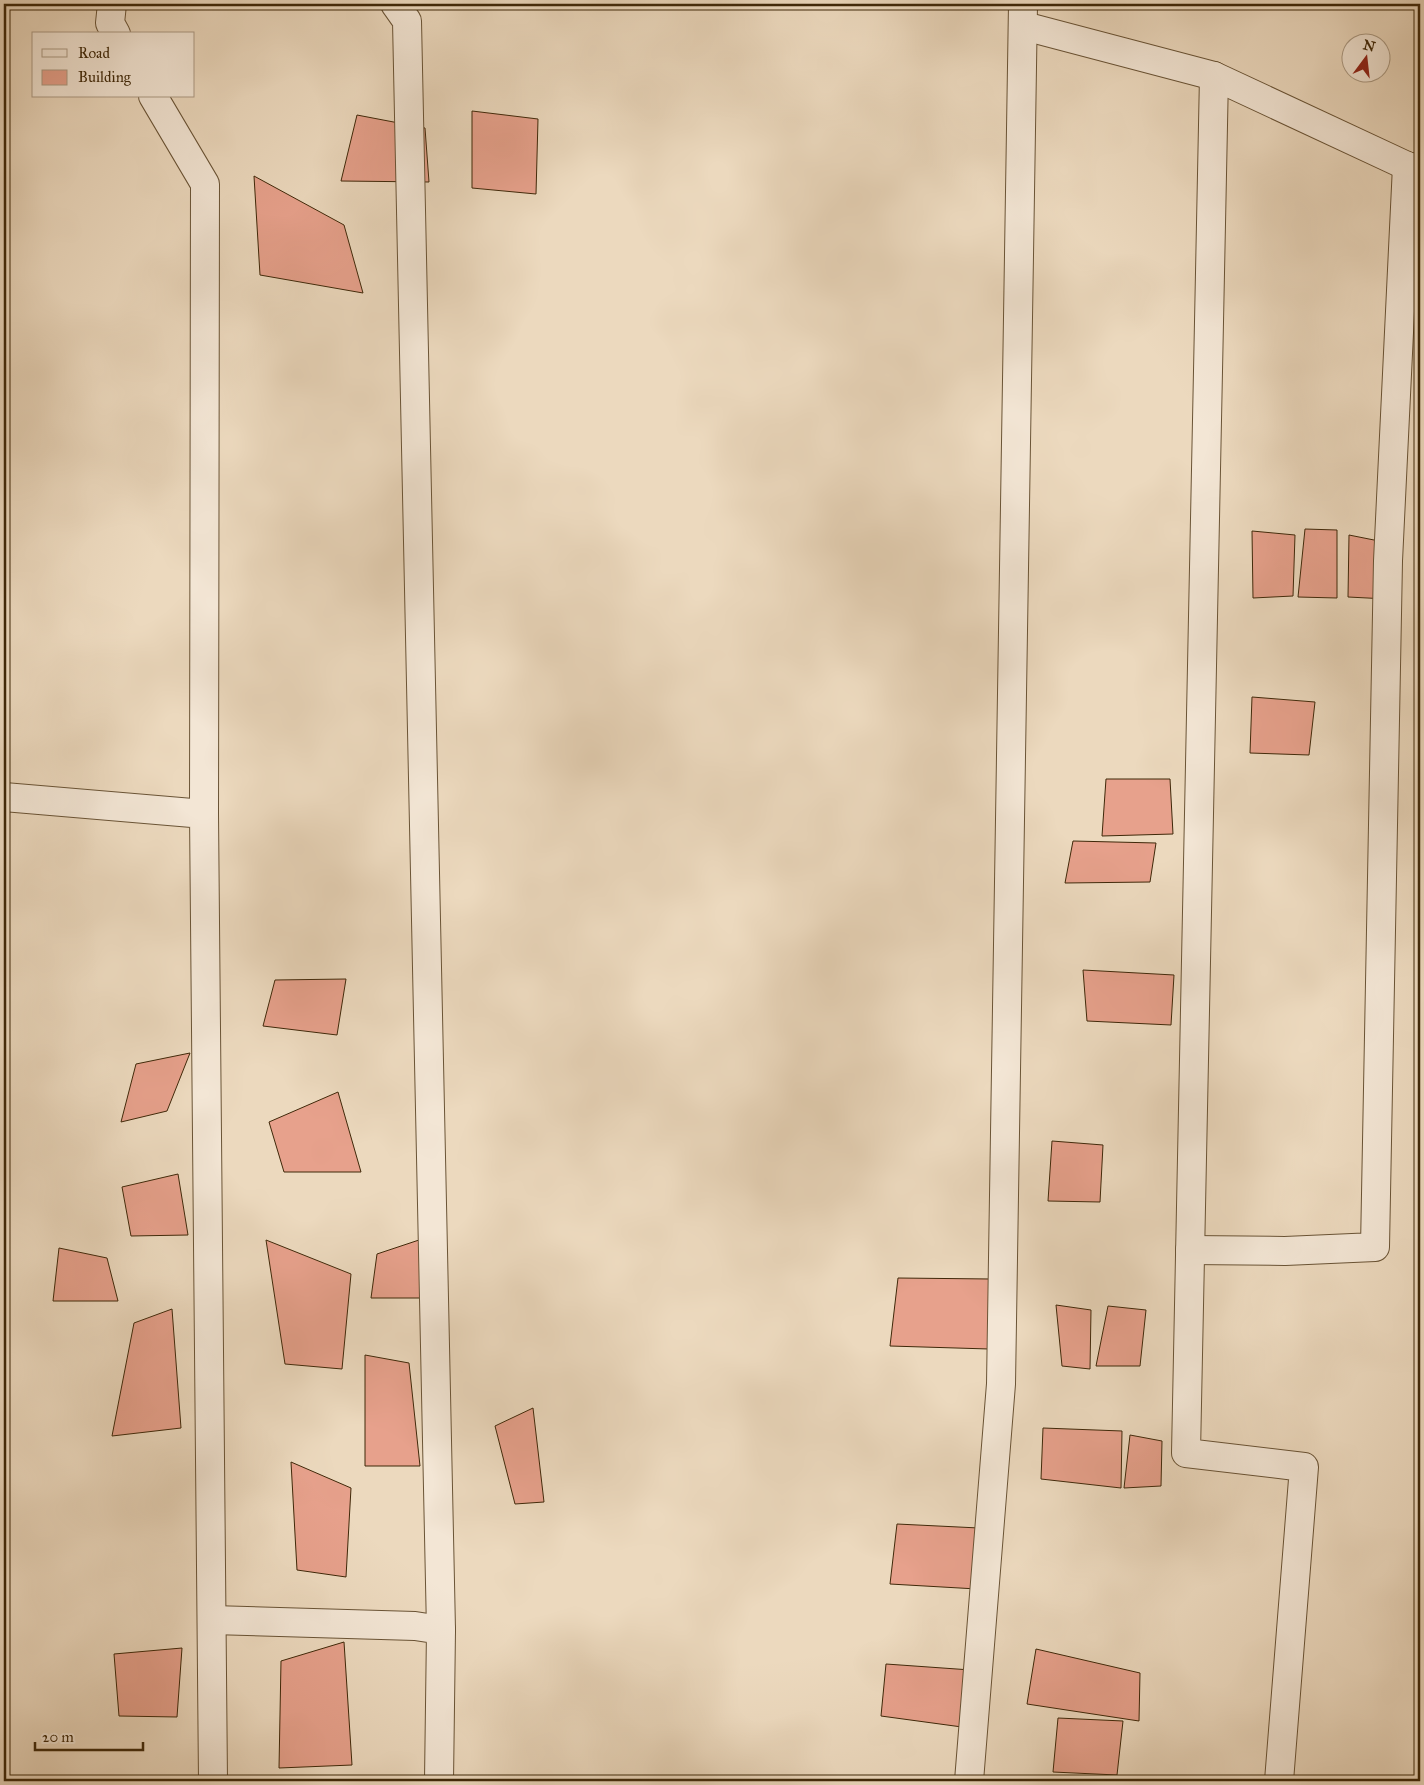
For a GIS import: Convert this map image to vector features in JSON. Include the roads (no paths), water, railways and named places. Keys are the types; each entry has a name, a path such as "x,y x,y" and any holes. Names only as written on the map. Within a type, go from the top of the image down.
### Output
{"street":[{"path":"112,4 110,23 115,32"},
{"path":"395,4 407,21 441,1630 439,1781"},
{"path":"968,1781 1001,1384 1023,15 1214,76 1414,168 1388,561 1375,1247 1285,1251 1190,1250"},
{"path":"1214,76 1186,1454 1304,1467 1279,1781"},
{"path":"154,98 205,184 204,814 213,1781"},
{"path":"4,797 204,814"},
{"path":"212,1620 415,1626 441,1630"}]}
